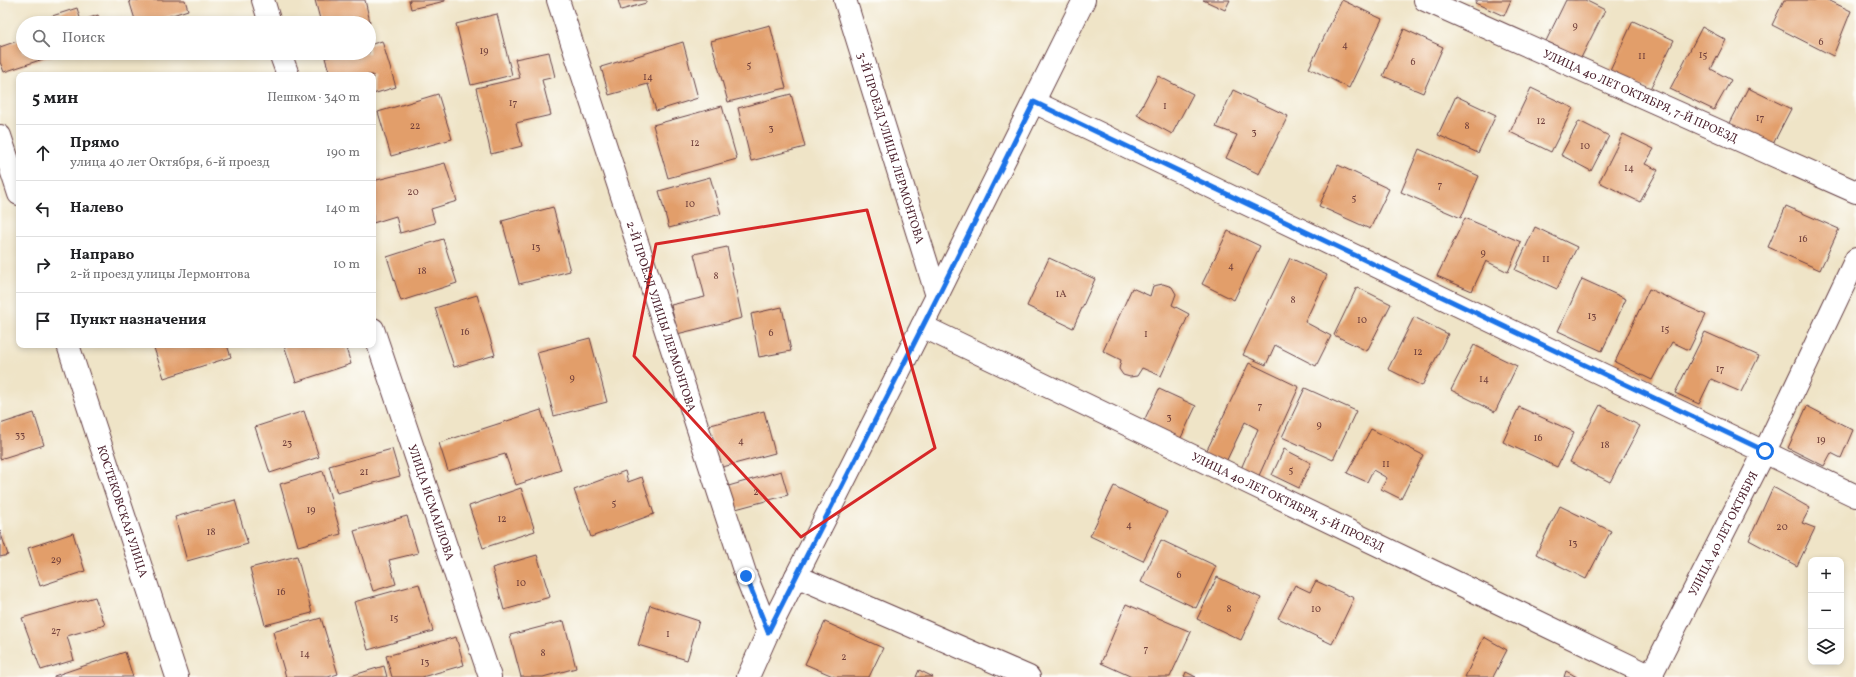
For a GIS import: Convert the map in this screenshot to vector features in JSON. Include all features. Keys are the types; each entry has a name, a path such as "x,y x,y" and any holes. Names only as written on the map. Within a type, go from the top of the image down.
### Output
{"street":[{"path":"263,0 268,16"},
{"name":"2-Й ПРОЕЗД УЛИЦЫ ЛЕРМОНТОВА","path":"558,0 746,576 768,632"},
{"name":"3-Й ПРОЕЗД УЛИЦЫ ЛЕРМОНТОВА","path":"845,0 938,296"},
{"path":"748,677 768,632 938,296 1084,0"},
{"name":"УЛИЦА 40 ЛЕТ ОКТЯБРЯ, 7-Й ПРОЕЗД","path":"1425,0 1856,192"},
{"path":"283,60 287,72"},
{"path":"1034,102 1765,451 1856,496"},
{"path":"0,136 16,185"},
{"name":"УЛИЦА 40 ЛЕТ ОКТЯБРЯ","path":"1651,677 1765,451 1856,259"},
{"name":"УЛИЦА 40 ЛЕТ ОКТЯБРЯ, 5-Й ПРОЕЗД","path":"922,326 1651,677"},
{"name":"УЛИЦА ИСМАИЛОВА","path":"376,338 490,677"},
{"name":"КОСТЕКОВСКАЯ УЛИЦА","path":"69,348 177,677"},
{"path":"796,576 1029,677"}],"highlighted area":[{"path":"867,210 935,448 801,537 634,356 656,244"}],"building":[{"path":"129,0 185,0 188,10 170,16 134,16"},
{"path":"315,0 365,0 369,16 319,16"},
{"path":"409,0 445,0 445,1 411,9"},
{"path":"618,0 646,0 646,3 621,10"},
{"path":"1203,0 1230,0 1225,10"},
{"path":"1342,0 1382,19 1349,88 1309,68"},
{"path":"1477,0 1511,0 1504,16 1475,3"},
{"path":"1566,0 1585,0 1605,10 1581,58 1546,41"},
{"path":"1784,0 1828,0 1851,11 1833,56 1772,25"},
{"path":"77,8 79,16 52,16"},
{"path":"497,14 512,75 471,85 456,24"},
{"path":"1633,21 1674,40 1650,89 1610,71"},
{"path":"770,25 786,88 728,102 711,41"},
{"path":"1702,27 1726,40 1711,69 1731,80 1714,110 1670,89"},
{"path":"1404,29 1443,47 1423,93 1383,76"},
{"path":"16,41 16,60 40,60 4,72 0,62 0,47"},
{"path":"382,41 396,87 376,93 376,72 329,72 326,60 376,60 376,43"},
{"path":"683,42 698,98 656,111 648,84 609,95 601,67"},
{"path":"549,52 555,77 542,80 551,115 516,123 522,146 491,154 476,88 520,78 515,59"},
{"path":"1158,76 1193,94 1172,134 1137,115"},
{"path":"1531,88 1573,108 1551,152 1510,132"},
{"path":"1748,88 1791,109 1772,146 1729,125"},
{"path":"1233,90 1288,116 1259,174 1226,158 1237,135 1216,127"},
{"path":"438,94 452,139 391,156 378,112"},
{"path":"791,94 805,147 751,161 738,108"},
{"path":"1456,96 1496,115 1478,153 1438,135"},
{"path":"722,106 737,159 668,178 653,125"},
{"path":"1579,121 1609,136 1591,171 1561,155"},
{"path":"1623,134 1654,149 1645,164 1658,170 1640,202 1599,182"},
{"path":"1419,149 1479,176 1461,218 1401,192"},
{"path":"445,163 457,201 431,209 435,223 400,233 396,216 376,222 376,180"},
{"path":"1338,165 1389,189 1370,229 1319,206"},
{"path":"710,177 721,214 669,228 659,191"},
{"path":"1786,206 1839,229 1820,270 1768,247"},
{"path":"553,207 570,271 519,284 502,221"},
{"path":"1465,218 1521,242 1508,272 1486,261 1472,291 1437,276"},
{"path":"1535,227 1577,247 1557,289 1515,270"},
{"path":"1228,231 1260,246 1234,300 1202,284"},
{"path":"443,239 457,283 401,301 387,257"},
{"path":"727,247 742,318 677,334 671,305 705,297 694,254"},
{"path":"1049,258 1095,279 1073,328 1027,306"},
{"path":"1290,258 1327,275 1305,322 1331,336 1316,366 1275,345 1266,365 1243,355"},
{"path":"1582,279 1626,299 1602,351 1558,331"},
{"path":"1163,284 1172,287 1176,294 1172,305 1189,314 1161,376 1142,368 1137,376 1130,377 1123,375 1119,369 1121,360 1103,351 1132,288 1150,296 1153,286"},
{"path":"1357,287 1391,304 1367,351 1334,335"},
{"path":"1649,289 1706,315 1689,350 1672,342 1652,380 1615,362"},
{"path":"477,295 495,355 454,367 435,308"},
{"path":"782,307 791,351 759,357 751,314"},
{"path":"1414,317 1448,334 1422,386 1388,369"},
{"path":"1705,332 1759,356 1741,392 1711,379 1699,404 1675,393"},
{"path":"590,338 607,402 554,416 537,352"},
{"path":"1474,345 1517,366 1495,412 1451,390"},
{"path":"154,348 228,348 231,357 164,378"},
{"path":"285,348 346,348 351,364 296,382"},
{"path":"1249,363 1299,387 1257,480 1240,471 1258,429 1245,422 1224,466 1204,456"},
{"path":"1305,388 1356,411 1333,460 1282,437"},
{"path":"1159,389 1196,406 1178,444 1141,427"},
{"path":"1600,405 1640,426 1610,482 1570,462"},
{"path":"1807,406 1853,430 1841,458 1831,453 1824,466 1788,448"},
{"path":"1519,407 1574,432 1557,467 1503,442"},
{"path":"541,410 561,470 516,485 505,454 448,471 439,443"},
{"path":"304,411 319,457 270,473 255,427"},
{"path":"764,411 775,453 719,468 707,426"},
{"path":"34,413 44,445 0,459 0,424"},
{"path":"1371,429 1423,455 1401,499 1381,489 1387,478 1373,470 1367,482 1347,473"},
{"path":"392,449 400,476 337,493 329,466"},
{"path":"1284,449 1311,463 1299,488 1272,475"},
{"path":"323,471 341,534 298,546 280,484"},
{"path":"625,471 628,482 642,477 654,514 591,537 574,490"},
{"path":"781,471 788,495 732,510 725,487"},
{"path":"1114,486 1167,512 1143,561 1090,536"},
{"path":"1773,487 1810,508 1802,523 1815,528 1797,566 1749,540"},
{"path":"521,488 535,531 483,548 469,506"},
{"path":"235,500 248,544 187,561 175,517"},
{"path":"1560,506 1611,531 1586,579 1536,554"},
{"path":"407,516 418,553 389,560 396,584 373,591 354,531"},
{"path":"0,531 8,555 0,557"},
{"path":"73,533 85,571 40,586 28,548"},
{"path":"1161,540 1216,566 1196,608 1141,582"},
{"path":"537,555 550,597 504,610 492,568"},
{"path":"297,556 312,613 265,625 250,568"},
{"path":"1217,577 1261,598 1241,640 1197,619"},
{"path":"1316,581 1354,598 1332,644 1278,618 1295,585 1310,592"},
{"path":"419,584 433,631 368,650 354,602"},
{"path":"95,597 105,625 67,636 74,660 41,670 22,618"},
{"path":"1126,604 1191,632 1170,677 1132,677 1101,663"},
{"path":"650,605 699,621 687,660 638,645"},
{"path":"321,618 338,674 328,677 286,677 273,632"},
{"path":"564,621 576,668 543,677 521,677 510,635"},
{"path":"825,622 883,648 869,677 835,677 805,664"},
{"path":"456,637 464,665 422,677 392,677 386,656"},
{"path":"1484,637 1507,650 1493,677 1465,677"},
{"path":"125,652 133,677 54,677 54,676"},
{"path":"384,666 387,677 347,677"},
{"path":"919,670 933,677 916,677"},
{"path":"1566,671 1577,677 1564,677"},
{"path":"1186,672 1196,677 1184,677"}],"route":[{"path":"746,576 768,632 938,296 1034,102 1765,451"}]}
